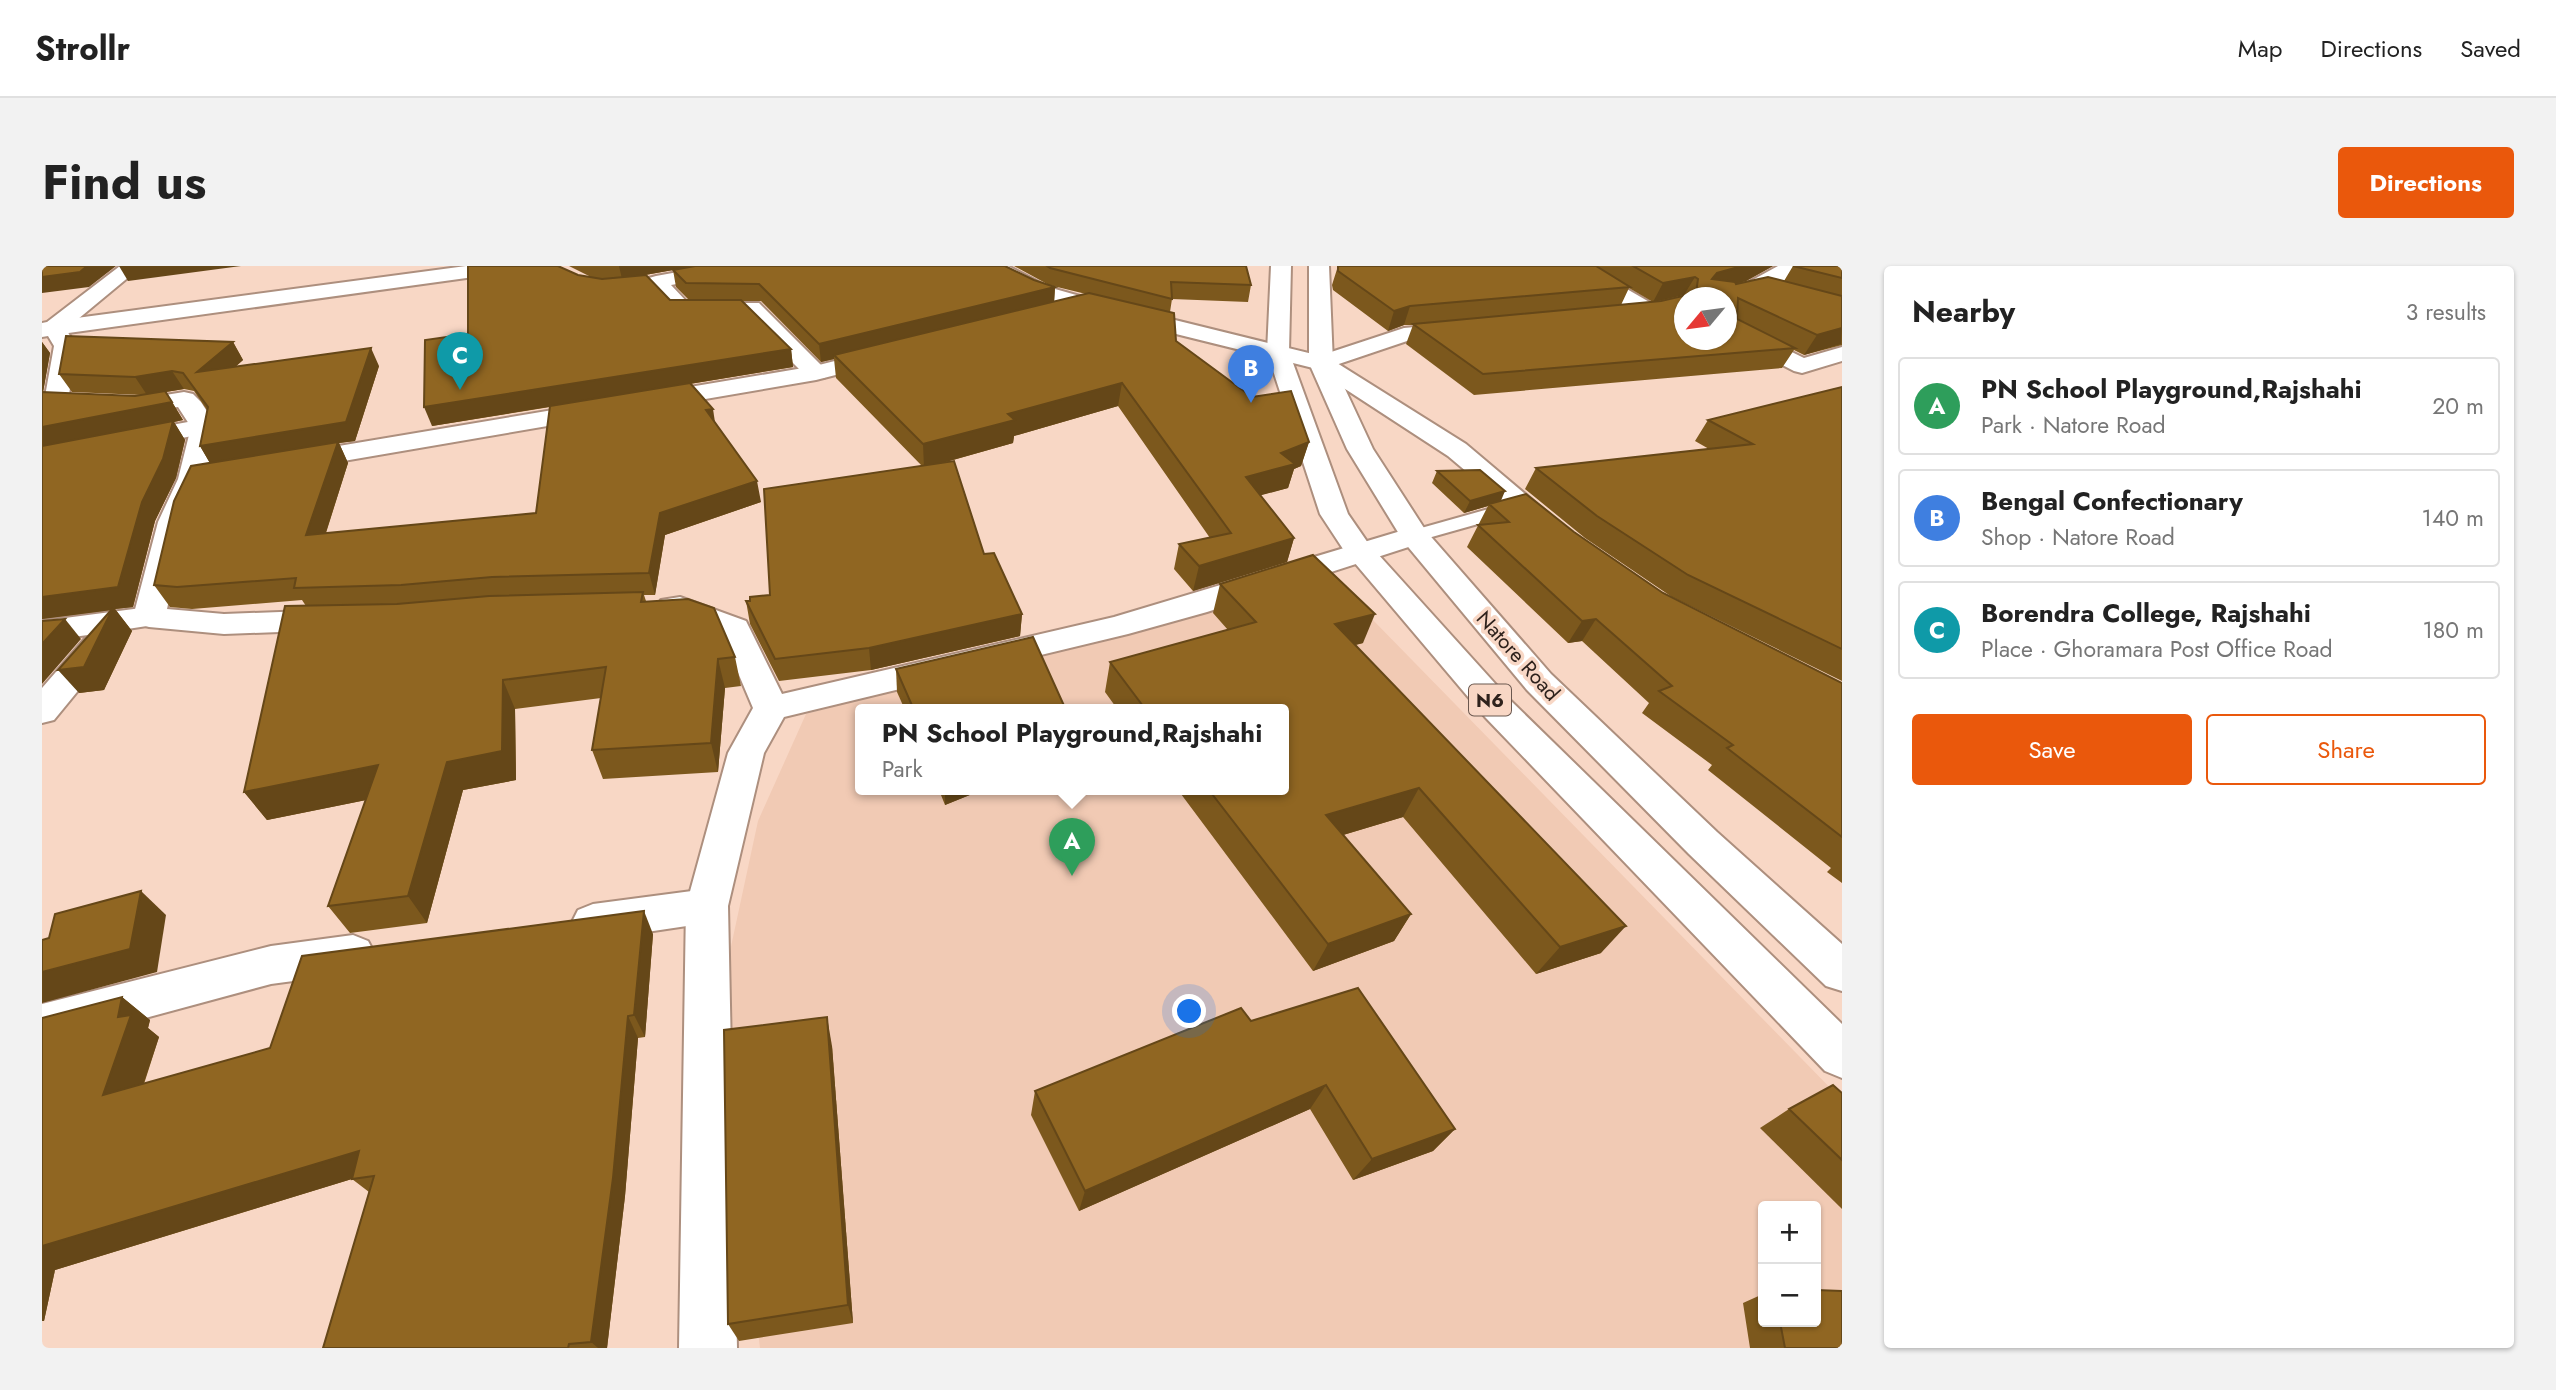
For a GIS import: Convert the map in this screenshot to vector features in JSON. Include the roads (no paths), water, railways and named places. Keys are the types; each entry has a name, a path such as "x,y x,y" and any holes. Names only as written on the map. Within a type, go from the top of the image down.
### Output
{"main road":[{"path":"48,329 132,266"},
{"path":"48,329 510,266"},
{"path":"634,286 744,266"},
{"path":"993,266 1041,291 1087,305 1321,363 1457,450 1573,547"},
{"name":"N6","path":"1280,266 1278,352 1334,514 1358,550 1497,708 1842,1056"},
{"name":"Natore Road","path":"1319,266 1321,363 1360,449 1414,536 1539,682 1703,843 1842,972"},
{"path":"1573,266 1650,312"},
{"path":"1737,287 1757,277 1784,279"},
{"path":"656,282 682,310 751,307 816,373"},
{"path":"1046,315 1087,305"},
{"path":"1609,316 1672,307"},
{"path":"1321,363 1404,335 1486,327"},
{"path":"42,711 133,619 192,479 204,427 184,399 148,405 56,401 65,346 48,329"},
{"path":"1737,332 1802,366 1842,354"},
{"path":"274,465 816,373 911,349"},
{"path":"42,457 204,427"},
{"path":"192,479 219,475"},
{"path":"708,1348 707,906 747,753 771,708 946,670 1168,613 1358,550 1414,536"},
{"path":"640,607 680,607 735,628 771,708"},
{"path":"42,631 133,619 225,624 358,620"},
{"path":"557,926 707,906"},
{"path":"42,1025 271,965 394,948"}],"lane":[{"path":"1414,536 1522,505"}],"place":[{"name":"Borendra College, Rajshahi","path":"460,390"},
{"name":"Bengal Confectionary","path":"1251,403"},
{"name":"PN School Playground,Rajshahi","path":"1072,876"}]}
